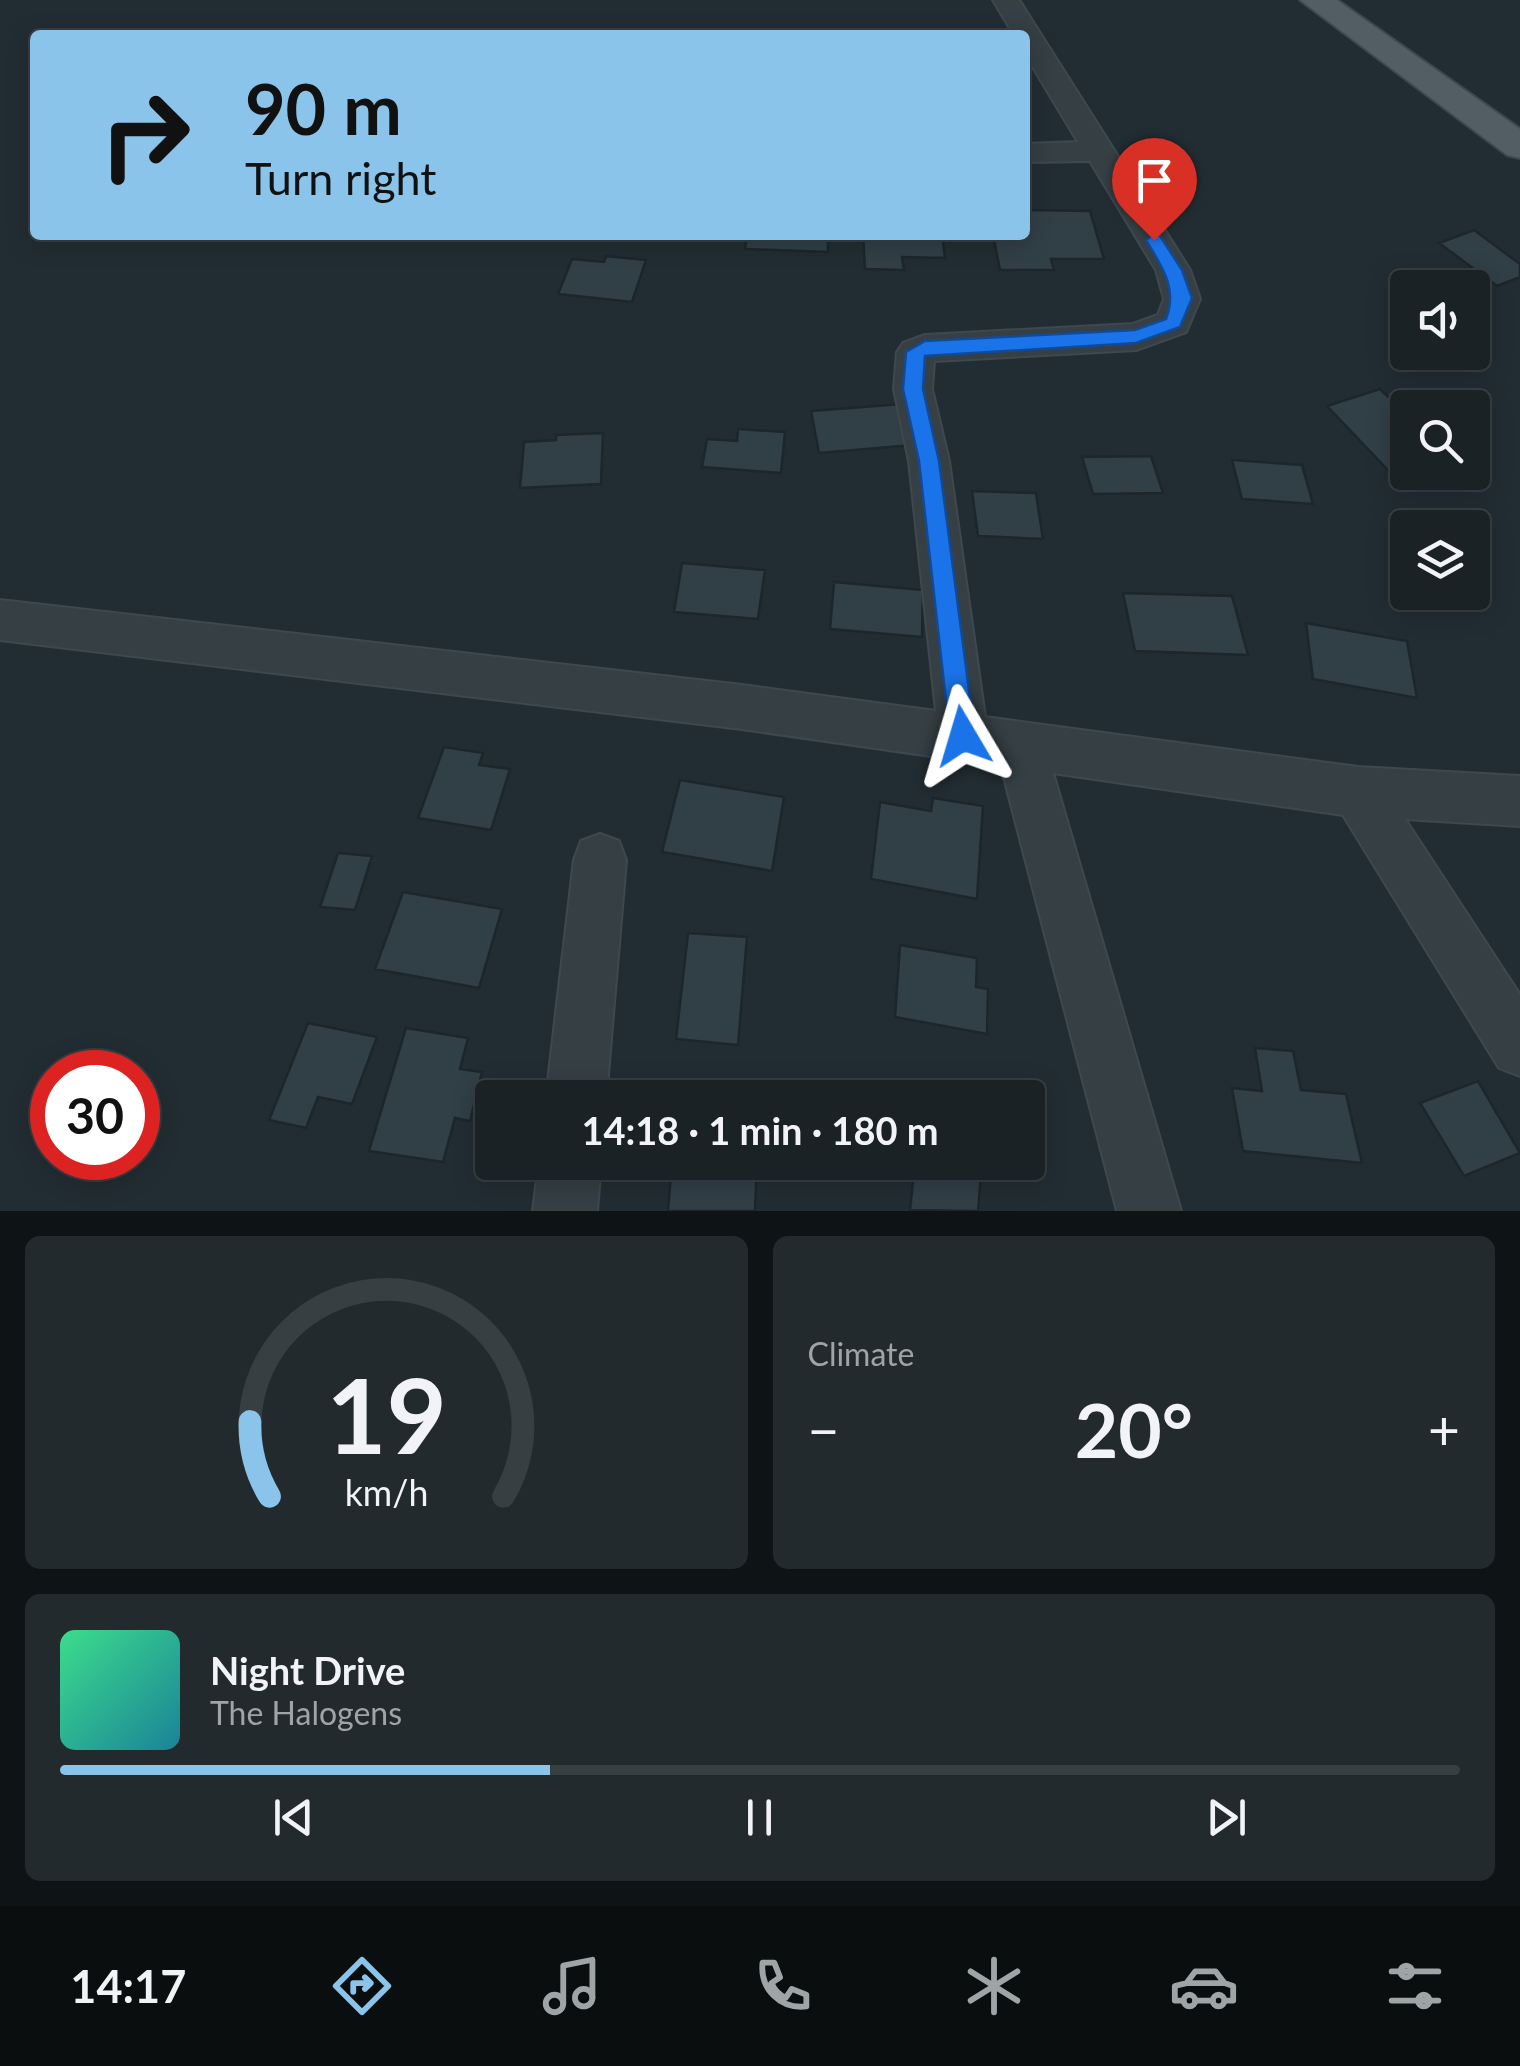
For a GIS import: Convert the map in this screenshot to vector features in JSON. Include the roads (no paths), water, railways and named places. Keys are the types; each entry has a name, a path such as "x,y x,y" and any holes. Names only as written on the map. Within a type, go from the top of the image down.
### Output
{"main road":[{"path":"1316,0 1520,147"}],"street":[{"path":"1006,0 1024,30"},
{"path":"963,736 929,461 913,389 916,352 992,342 1136,336 1174,323 1182,298 1173,270 1030,39"},
{"path":"1030,153 1099,152"},
{"path":"0,620 963,736 1358,792 1520,801"},
{"path":"1020,744 1150,1211"},
{"path":"1358,792 1520,1047"},
{"path":"578,1080 600,860"},
{"path":"565,1211 568,1180"}]}
